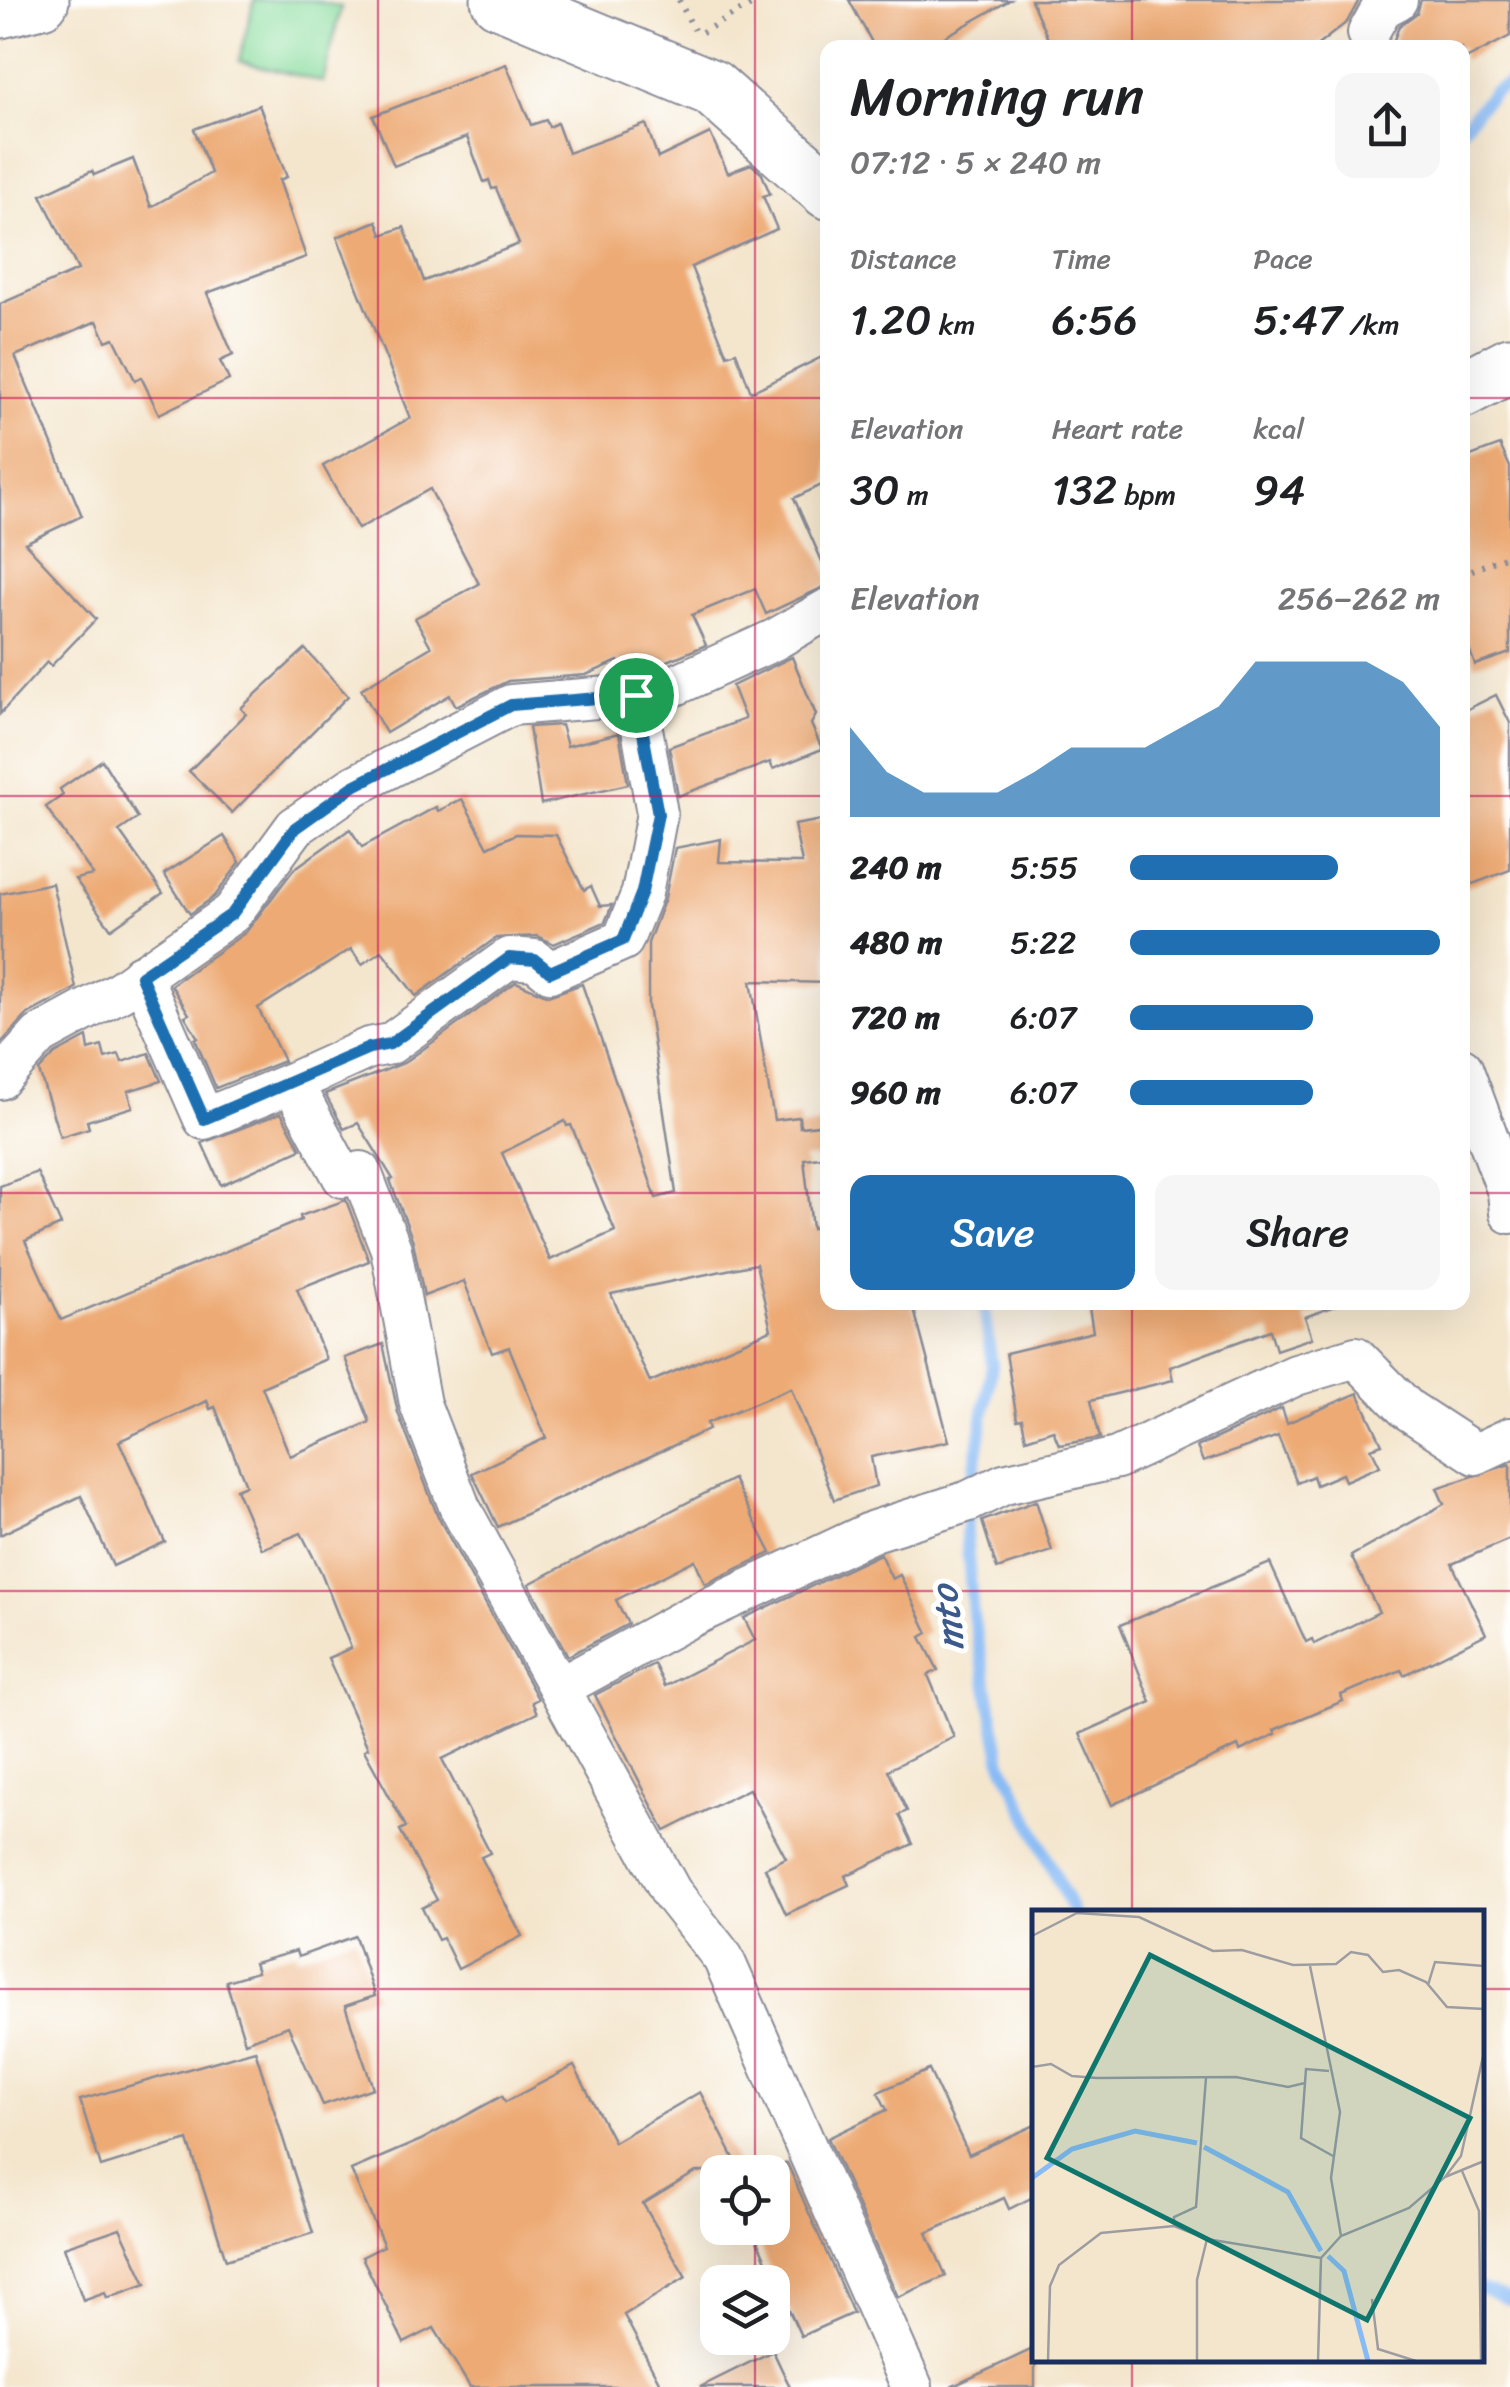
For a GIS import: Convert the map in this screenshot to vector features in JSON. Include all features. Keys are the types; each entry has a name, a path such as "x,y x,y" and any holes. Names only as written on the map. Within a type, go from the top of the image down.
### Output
{"street":[{"path":"0,10 41,0"},
{"path":"500,0 712,88 820,183"},
{"path":"1368,33 1382,8 1398,0"},
{"path":"1470,386 1510,365"},
{"path":"0,1079 40,1035 141,976 232,914 295,828 354,786 511,705 658,693 774,640 820,614"},
{"path":"141,976 204,1119 369,1048 390,1044 509,958 535,960 550,972 623,940 642,892 658,814 636,695"},
{"path":"292,1084 343,1177 361,1172 391,1249 420,1404 460,1508 671,1892 723,1958 912,2387"},
{"path":"1470,1090 1509,1199"},
{"path":"561,1687 704,1610 874,1531 969,1501 1004,1484 1116,1458 1296,1375 1356,1356 1407,1408 1476,1454 1510,1438"}],"path":[{"path":"679,0 697,36"},
{"path":"1470,571 1510,555"}],"green space":[{"path":"254,0 313,0 341,7 323,82 239,61"}],"building":[{"path":"849,0 1010,0 939,40 871,40"},
{"path":"1031,0 1359,0 1347,22 1324,40 1048,40"},
{"path":"1421,0 1510,0 1510,36 1470,57 1470,40 1394,40 1399,26 1417,13"},
{"path":"506,64 531,125 546,120 549,127 557,123 568,153 646,124 658,158 710,133 728,173 751,164 762,174 770,194 763,196 777,229 691,267 727,355 736,352 751,392 820,358 820,486 794,498 820,557 820,589 766,614 755,589 692,615 706,645 646,670 624,672 618,661 586,675 508,681 456,706 450,695 386,733 361,689 431,647 415,618 479,584 430,489 358,529 323,466 410,418 337,237 377,221 382,235 404,227 424,281 519,244 496,188 492,189 489,180 484,182 467,137 394,166 373,116"},
{"path":"259,105 287,177 279,180 306,257 207,293 233,355 220,361 229,380 159,414 141,377 135,380 114,338 106,341 97,321 15,356 82,516 25,543 96,619 51,666 47,662 0,714 0,304 78,270 41,195 92,171 94,175 133,159 151,207 211,173 194,129"},
{"path":"1500,445 1510,467 1510,653 1475,665 1470,651 1470,456"},
{"path":"305,649 348,696 232,813 189,771 246,714 241,708"},
{"path":"792,657 816,715 811,724 820,750 773,769 770,762 678,796 669,747 745,719 732,686"},
{"path":"1496,695 1510,723 1510,870 1470,885 1470,708"},
{"path":"561,725 567,746 619,733 628,784 541,804 529,727"},
{"path":"102,760 138,818 119,831 163,893 111,929 75,879 93,875 46,807 63,795 60,789"},
{"path":"462,799 488,847 516,834 556,835 584,890 591,886 600,906 612,905 605,922 554,944 537,936 496,938 416,996 382,951 362,964 351,949 258,1008 284,1061 216,1088 195,1039 198,1038 185,1016 189,1014 171,985 246,932 294,869 350,829 362,847 436,807 438,811"},
{"path":"820,820 820,983 751,981 774,1120 799,1117 800,1127 820,1125 820,1157 804,1159 812,1228 820,1227 820,1310 914,1310 949,1441 871,1457 876,1486 834,1500 791,1388 707,1423 709,1429 498,1527 472,1473 546,1438 509,1347 492,1353 464,1281 424,1296 413,1241 390,1180 393,1179 358,1123 344,1129 325,1094 404,1063 516,982 548,996 582,984 656,1198 676,1193 648,1006 648,943 665,898 675,848 721,839 719,862 802,863 794,825","holes":["565,1121 567,1126 571,1125 615,1231 550,1260 502,1153","756,1264 771,1330 650,1382 611,1294"]},
{"path":"224,836 240,862 215,896 190,914 164,874"},
{"path":"52,883 76,988 28,1014 0,1044 0,894"},
{"path":"87,1037 89,1050 102,1046 105,1058 119,1054 122,1062 149,1053 161,1081 128,1091 133,1107 87,1121 89,1128 60,1137 39,1071 55,1054"},
{"path":"281,1113 301,1149 221,1185 202,1143"},
{"path":"37,1172 61,1225 25,1241 61,1320 301,1220 300,1216 346,1200 369,1261 297,1289 326,1359 262,1387 290,1456 370,1422 345,1358 383,1344 398,1413 438,1517 538,1699 532,1702 537,1713 442,1759 490,1853 481,1857 522,1936 458,1969 443,1938 438,1940 422,1908 437,1900 400,1830 406,1827 364,1750 368,1748 328,1658 351,1648 321,1572 301,1533 262,1549 236,1489 246,1485 215,1407 210,1409 207,1401 119,1441 165,1542 113,1566 81,1496 0,1535 0,1186"},
{"path":"1089,1310 1324,1310 1305,1317 1312,1338 1276,1350 1270,1330 1170,1367 1173,1380 1091,1400 1100,1438 1059,1445 1053,1430 1026,1439 1022,1419 1017,1420 1006,1353 1093,1332"},
{"path":"1358,1393 1382,1444 1371,1448 1380,1466 1345,1481 1342,1474 1316,1485 1313,1476 1297,1483 1278,1436 1203,1462 1197,1447 1282,1408 1287,1423"},
{"path":"1510,1464 1510,1539 1452,1564 1486,1634 1404,1675 1401,1670 1341,1695 1343,1701 1274,1730 1276,1734 1240,1751 1238,1746 1112,1805 1080,1734 1151,1702 1120,1625 1270,1563 1306,1642 1312,1639 1314,1644 1379,1612 1351,1556 1444,1504 1437,1488"},
{"path":"733,1479 771,1553 705,1584 695,1560 616,1600 628,1624 568,1656 529,1584"},
{"path":"1036,1501 1052,1551 997,1569 982,1521"},
{"path":"880,1554 892,1579 900,1575 928,1633 921,1637 938,1670 928,1675 954,1737 888,1770 907,1811 899,1815 913,1844 845,1876 849,1885 786,1914 765,1868 786,1858 749,1789 665,1831 595,1695 654,1664 665,1686 755,1640 744,1618"},
{"path":"355,1936 375,1996 345,2006 373,2088 323,2105 288,2026 245,2042 226,1981 257,1972 254,1963 296,1951 298,1957"},
{"path":"255,2050 313,2233 226,2260 188,2140 101,2167 80,2100"},
{"path":"574,2066 614,2142 700,2092 732,2155 700,2155 700,2172 643,2204 686,2277 624,2315 662,2387 470,2387 434,2328 404,2343 362,2257 384,2246 351,2170 421,2140 502,2096 505,2102"},
{"path":"929,2070 969,2155 1032,2126 1032,2198 1009,2209 1004,2198 927,2233 946,2276 898,2297 828,2138 887,2110 878,2092"},
{"path":"790,2170 853,2313 801,2336 790,2312 790,2265 768,2265 759,2245 790,2245"},
{"path":"120,2228 146,2284 107,2298 105,2292 83,2300 64,2247"},
{"path":"1032,2349 1035,2387 951,2387"},
{"path":"765,2355 775,2355 790,2387 700,2387"}],"waterway":[{"name":"mto","path":"1470,119 1493,92 1510,83"},
{"name":"mto","path":"984,1310 992,1365 966,1533 973,1616 1002,1762 1072,1910"},
{"name":"mto","path":"1485,2290 1510,2300"}],"route":[{"path":"636,695 658,814 642,892 623,940 550,972 535,960 509,958 460,998 390,1044 369,1048 204,1119 141,976 232,914 295,828 354,786 511,705 636,695"}]}
